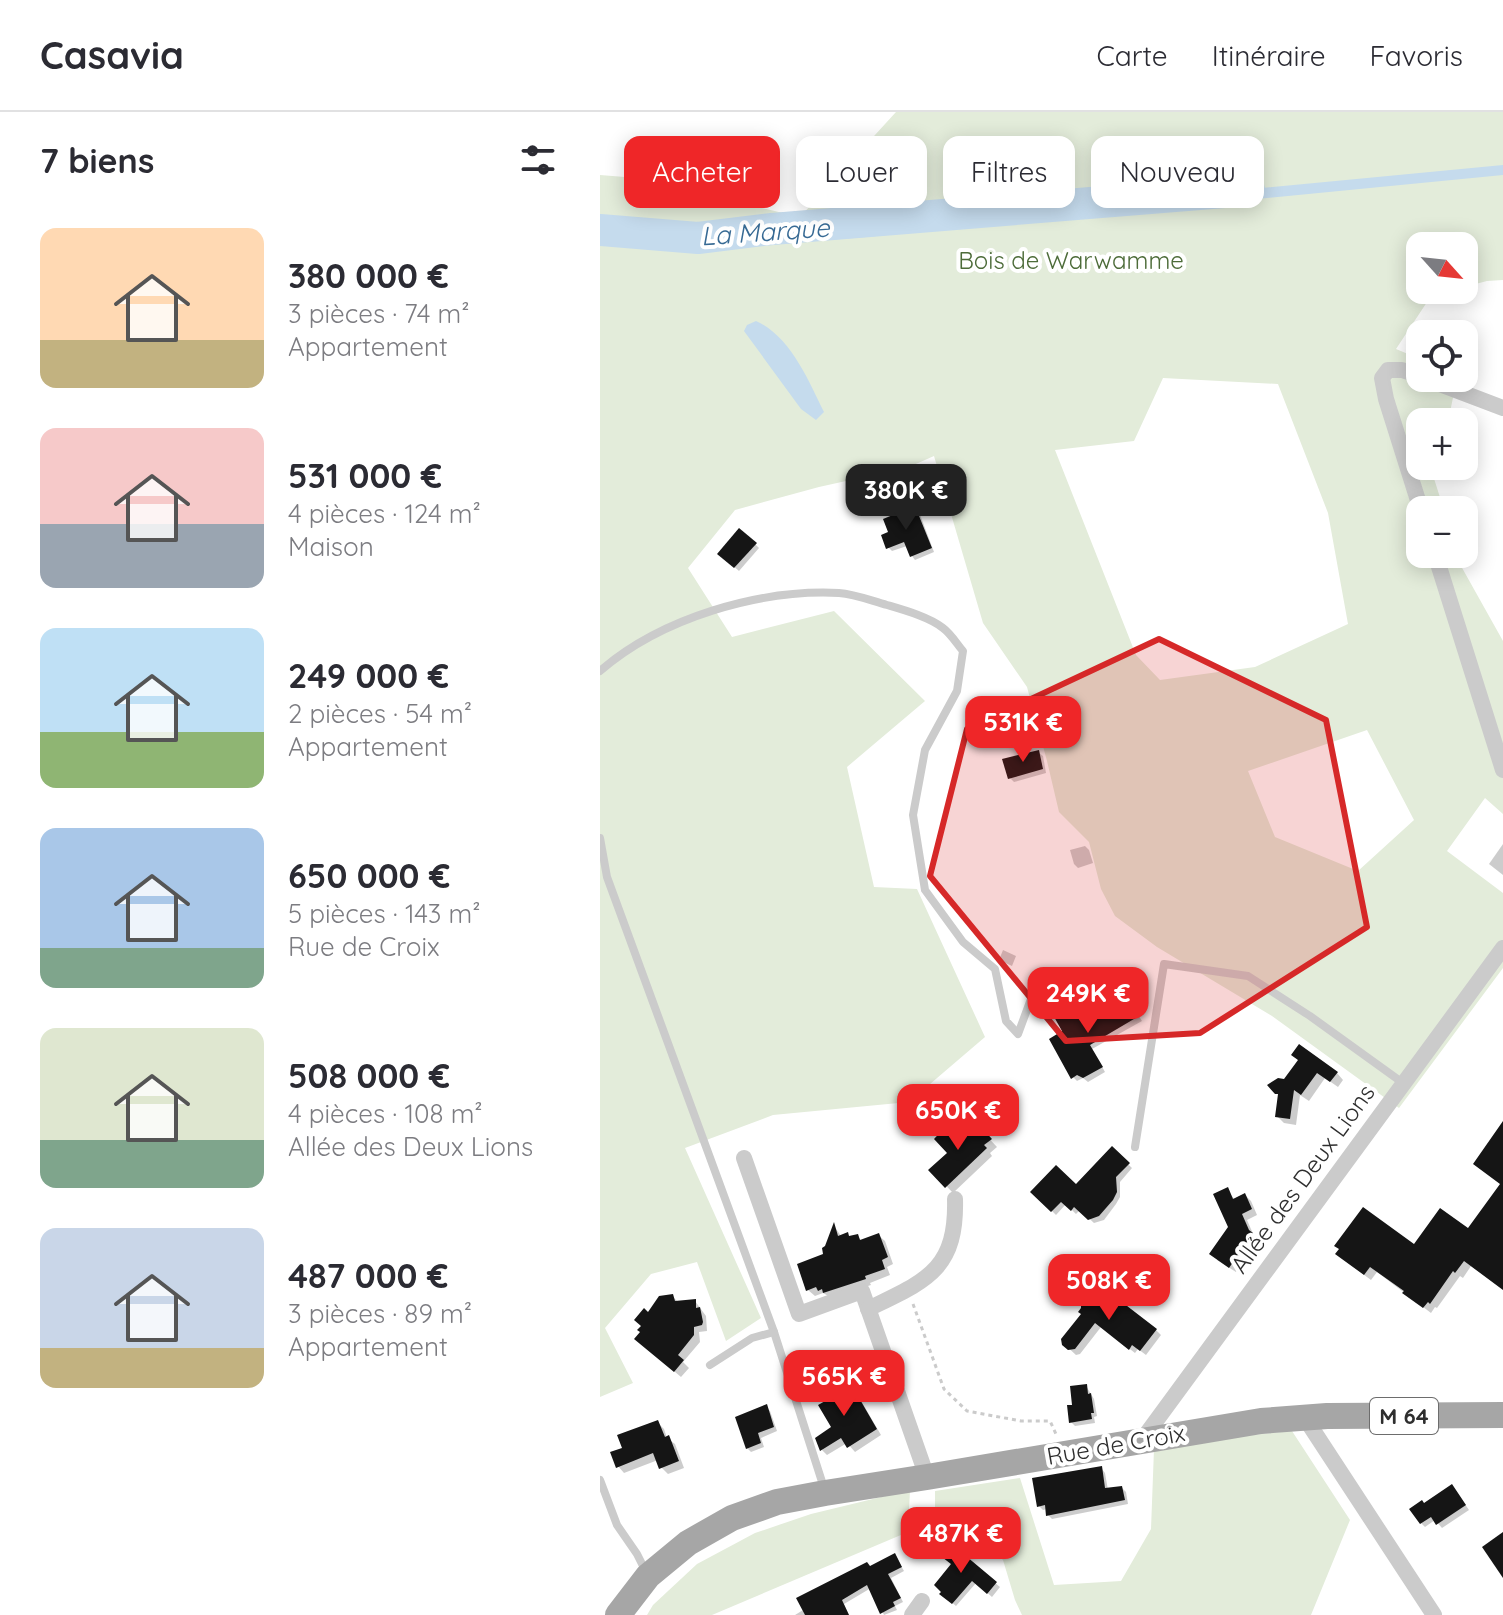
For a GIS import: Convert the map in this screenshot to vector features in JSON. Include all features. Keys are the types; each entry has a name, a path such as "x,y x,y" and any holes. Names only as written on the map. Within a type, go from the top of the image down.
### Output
{"main road":[{"name":"M 64","path":"1305,1418 1503,1415"},
{"name":"Rue de Croix","path":"618,1615 648,1576 688,1543 732,1518 761,1506 1142,1440 1261,1421 1305,1418"}],"street":[{"path":"1406,372 1395,368 1388,370 1382,378 1417,496"},
{"path":"1461,392 1503,408"},
{"path":"1439,568 1503,770"},
{"name":"Allée des Deux Lions","path":"1142,1440 1503,948"},
{"path":"744,1158 799,1314 862,1291 927,1477"},
{"path":"868,1309 931,1274 945,1256 953,1234 955,1199"},
{"path":"1305,1418 1434,1615"},
{"path":"912,1615 922,1601"}],"lane":[{"path":"600,671 619,655 663,630 718,609 783,595 842,593 906,610 944,629 963,651 957,691 925,750 913,815 925,890 963,942 995,969 1006,1021 1018,1034 1031,999 1039,1001"},
{"path":"600,838 607,877 774,1332 825,1493"},
{"path":"1135,1147 1164,964 1248,976 1403,1083"},
{"path":"710,1365 752,1338 774,1332"},
{"path":"600,1480 617,1525 648,1576"}],"path":[{"path":"907,1289 944,1389 967,1411 1021,1421 1050,1421 1066,1453"}],"highlighted area":[{"path":"1159,639 1326,720 1367,927 1200,1033 1066,1041 930,876 967,729"}],"green space":[{"name":"Bois de Warwamme","path":"896,112 1503,112 1503,280 1478,283 1478,232 1406,232 1406,304 1426,304 1415,320 1406,320 1406,334 1396,349 1406,353 1406,392 1454,392 1451,408 1406,408 1406,480 1434,480 1440,496 1406,496 1406,568 1462,568 1503,641 1503,814 1485,798 1447,851 1503,893 1503,968 1399,1108 1272,1016 1157,947 1115,916 1101,889 1089,842 1059,812 1027,687 983,623 934,456 909,467 735,510 688,568 732,637 834,611 925,701 847,767 874,887 917,889 985,1037 909,1102 773,1115 685,1148 761,1318 726,1341 697,1262 651,1274 605,1328 633,1383 600,1397 600,175 624,177 624,208 762,208 800,217 808,208 927,208 927,136 874,136","holes":["1163,378 1278,384 1328,513 1348,624 1255,667 1160,680 1136,655 1055,450 1134,441","1367,730 1414,820 1358,871 1275,837 1248,771"]},
{"path":"1292,1431 1350,1520 1311,1615 1022,1615 1003,1560 965,1522 935,1523 935,1491 1020,1478 1054,1585 1121,1581 1151,1529 1154,1449 1207,1439"},
{"path":"910,1490 908,1532 712,1615 647,1615 653,1605 697,1564 755,1533 811,1514"}],"water":[{"path":"1503,165 1503,175 1264,198 1264,188"},
{"path":"1075,206 1164,208 757,246 689,245 689,233 756,236"},
{"path":"756,321 779,337 805,373 824,412 816,420 801,409 744,331 747,325"}],"building":[{"path":"915,506 932,548 910,557 904,542 886,549 881,535 888,532 883,519"},
{"path":"739,528 757,543 734,568 717,554"},
{"path":"1039,750 1043,769 1008,779 1002,759"},
{"path":"1127,995 1139,1016 1090,1045 1103,1067 1083,1078 1077,1075 1071,1079 1049,1039 1062,1031 1053,1015 1074,1003 1084,1021"},
{"path":"1299,1044 1338,1072 1330,1082 1317,1073 1301,1095 1294,1090 1290,1119 1275,1117 1278,1094 1267,1085 1278,1078 1284,1079 1298,1060 1291,1055"},
{"path":"953,1119 970,1136 981,1127 992,1139 984,1145 987,1148 945,1188 928,1170 947,1153 934,1139"},
{"path":"1503,1121 1503,1290 1464,1261 1455,1273 1453,1271 1430,1304 1428,1302 1423,1308 1370,1267 1364,1275 1335,1254 1339,1249 1334,1246 1363,1207 1414,1244 1440,1208 1468,1228 1500,1184 1473,1164"},
{"path":"1112,1146 1130,1163 1116,1177 1117,1192 1099,1216 1088,1220 1074,1207 1071,1211 1061,1202 1051,1212 1030,1192 1056,1165 1076,1184"},
{"path":"1228,1187 1233,1199 1245,1193 1252,1209 1242,1214 1253,1233 1229,1268 1209,1254 1228,1227 1213,1194"},
{"path":"834,1222 838,1236 848,1232 849,1236 858,1234 860,1240 879,1233 888,1257 882,1260 885,1269 865,1276 866,1279 823,1293 816,1287 806,1291 797,1264 823,1254 822,1248"},
{"path":"1105,1289 1157,1329 1140,1351 1132,1345 1129,1350 1095,1323 1075,1349 1068,1350 1061,1339 1081,1314 1078,1312 1081,1302 1086,1302 1089,1297 1092,1299 1098,1290"},
{"path":"673,1294 675,1301 696,1299 696,1308 700,1307 703,1322 694,1327 694,1335 678,1355 684,1360 674,1372 634,1339 641,1326 634,1320 644,1308 648,1312 659,1296"},
{"path":"837,1384 841,1391 849,1386 855,1391 877,1429 847,1448 841,1438 820,1451 815,1438 831,1427 818,1405 827,1400 823,1393"},
{"path":"1087,1384 1094,1413 1091,1413 1092,1419 1069,1423 1067,1405 1072,1405 1070,1386"},
{"path":"767,1404 774,1427 758,1433 761,1443 746,1449 735,1417"},
{"path":"658,1420 665,1437 669,1435 679,1461 659,1469 653,1453 616,1468 610,1452 622,1448 617,1435"},
{"path":"1102,1466 1105,1488 1122,1486 1125,1500 1046,1516 1045,1505 1037,1507 1032,1478"},
{"path":"1452,1484 1466,1505 1436,1525 1431,1517 1420,1524 1409,1509"},
{"path":"1503,1532 1503,1578 1482,1547"},
{"path":"948,1541 997,1582 987,1594 972,1581 952,1604 939,1594 941,1592 934,1585 951,1564 938,1554"},
{"path":"895,1553 902,1567 888,1574 901,1598 893,1602 895,1606 880,1614 867,1585 842,1600 849,1615 805,1615 796,1598 867,1562 870,1566"}],"waterway":[{"name":"La Marque","path":"600,230 698,238 1091,203"}]}
